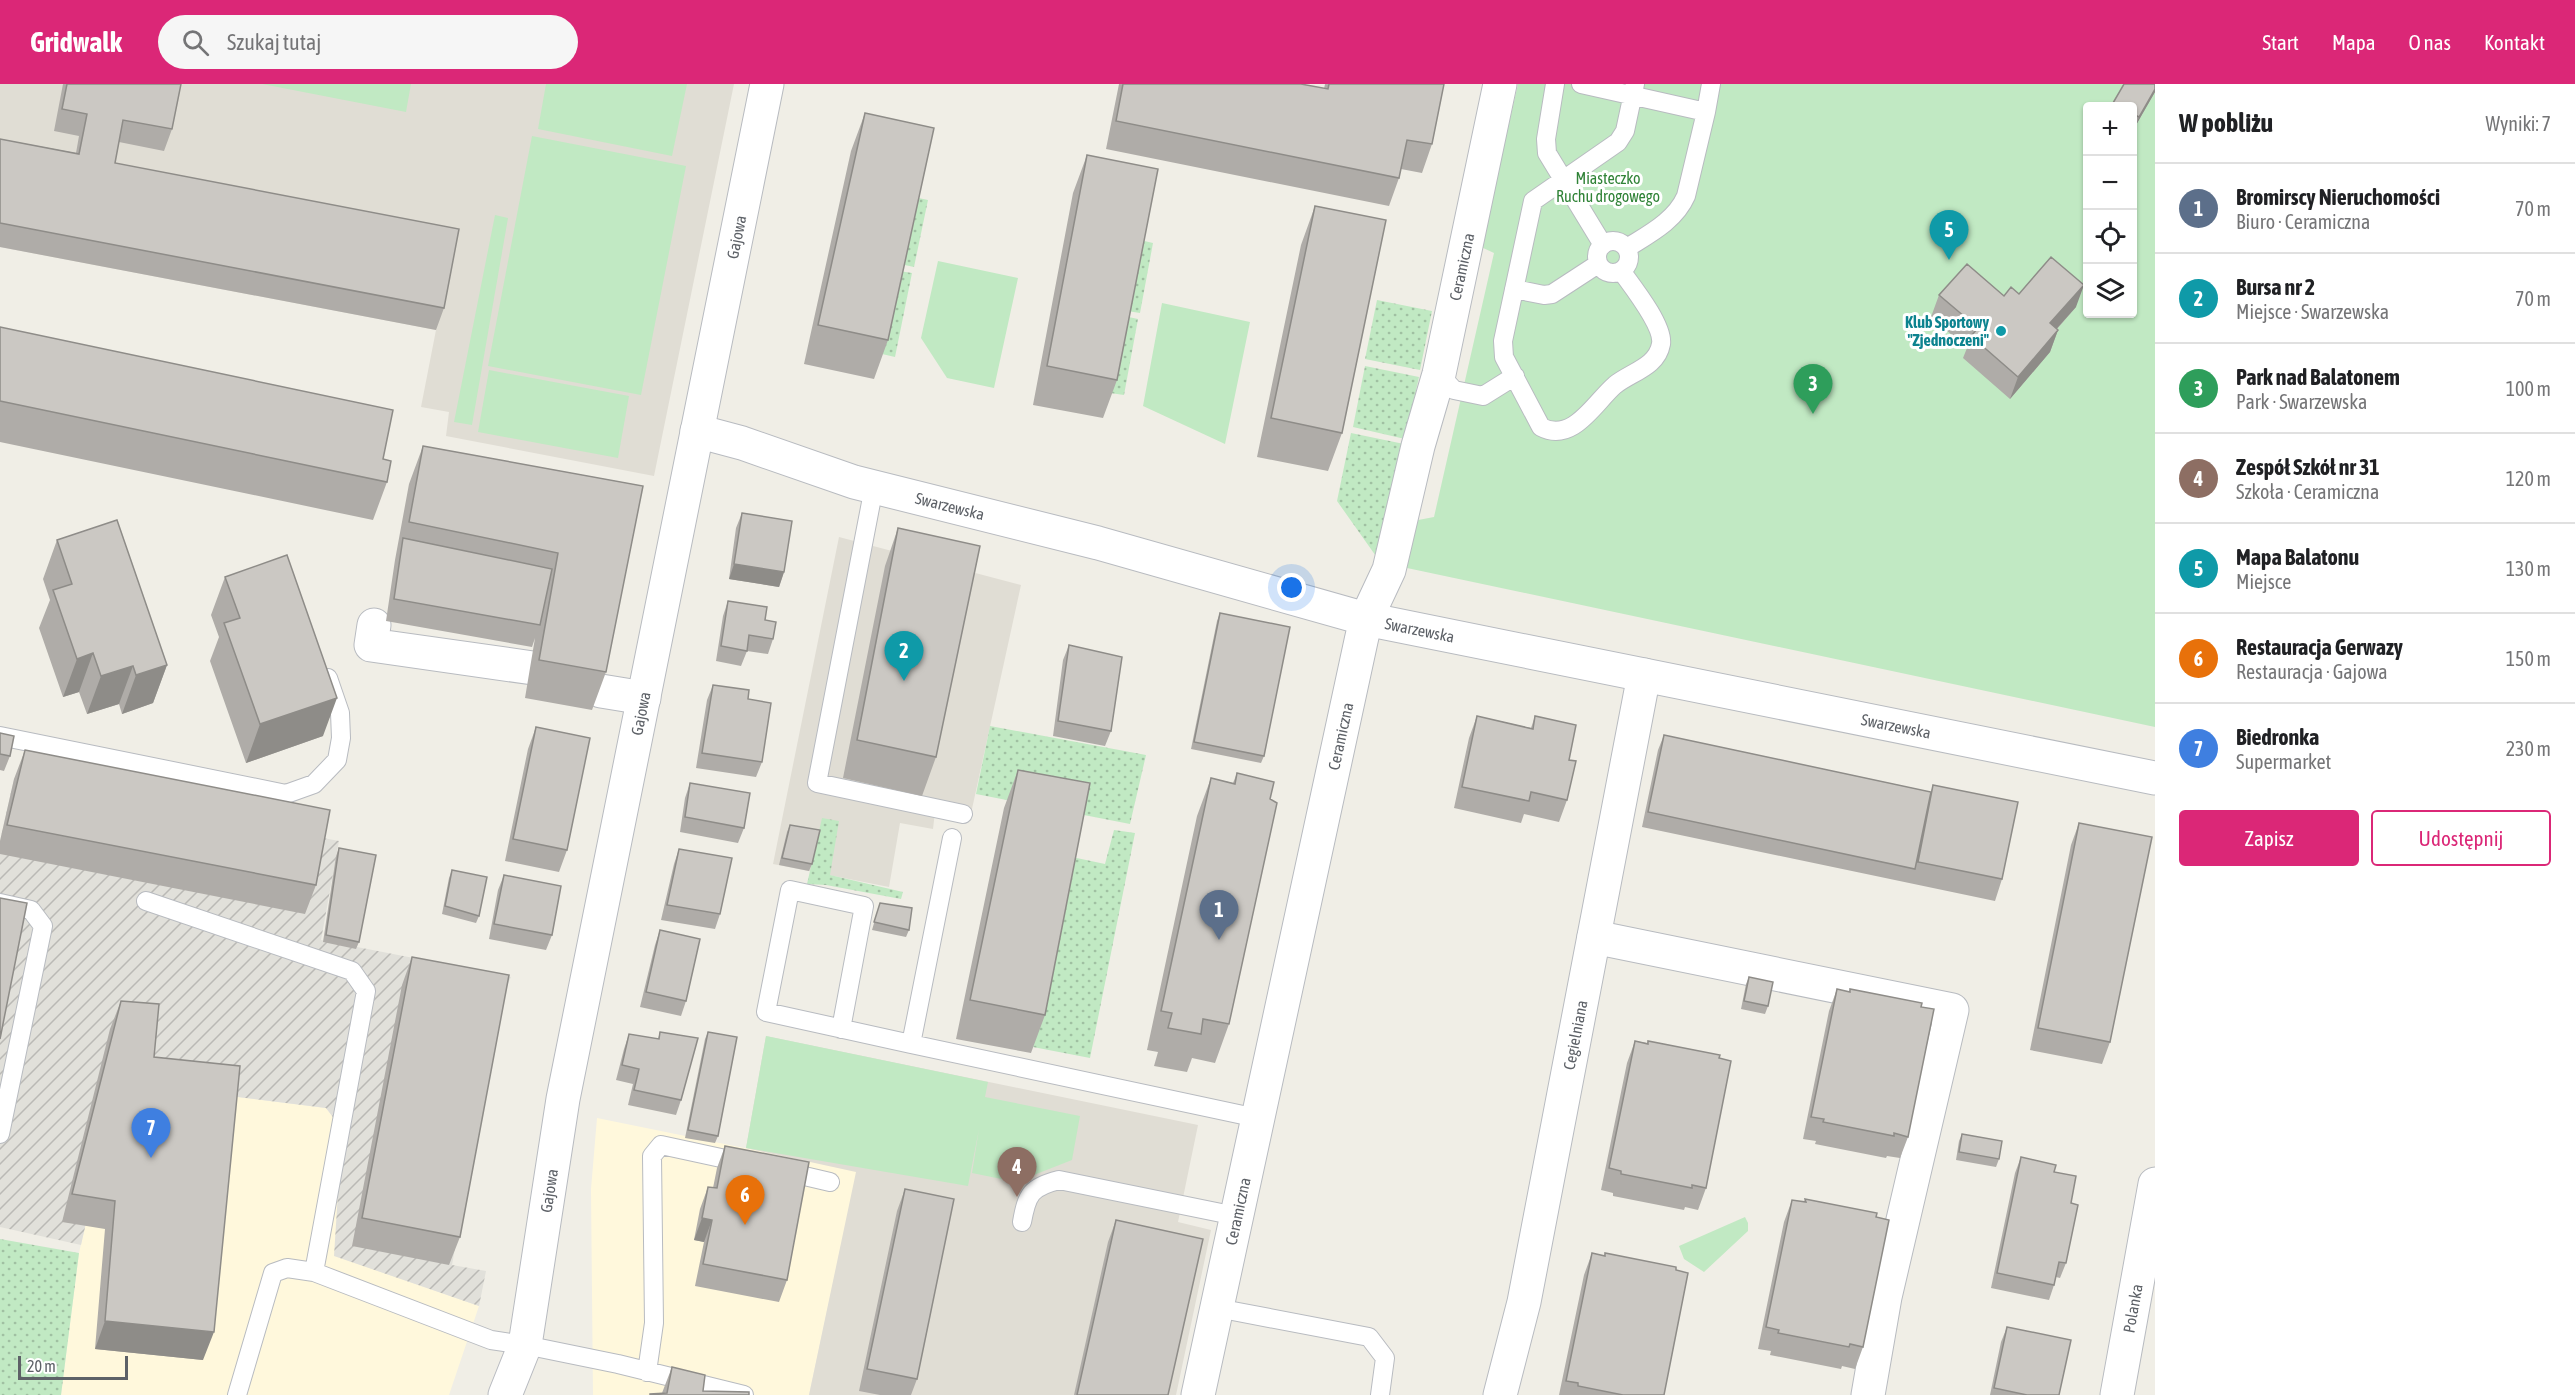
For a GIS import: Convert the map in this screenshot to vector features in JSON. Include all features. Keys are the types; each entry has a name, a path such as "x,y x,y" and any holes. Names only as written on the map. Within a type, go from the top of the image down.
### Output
{"street":[{"name":"Gajowa","path":"506,1395 525,1345 563,1099 766,84"},
{"name":"Ceramiczna","path":"1198,1395 1366,619 1389,570 1418,446 1439,374 1500,84"},
{"name":"Swarzewska","path":"697,431 742,443 874,487 1098,543 1366,619 2155,778"},
{"path":"374,625 371,645 540,669"},
{"name":"Cegielniana","path":"1500,1395 1524,1302 1644,675"},
{"path":"601,691 644,698"},
{"path":"1594,937 1952,1010 1885,1296 1868,1395"},
{"name":"Polanka","path":"2117,1395 2155,1184"},
{"name":"Gajowa","path":"525,1345 532,1395"}],"lane":[{"path":"1555,84 1545,139 1547,153 1603,245"},
{"path":"1581,84 1634,90 1706,112"},
{"path":"1627,248 1681,208 1686,196 1711,84"},
{"path":"1622,272 1661,336 1658,354 1649,364 1616,384 1587,417 1558,432 1550,432 1541,427 1504,357 1503,341 1533,201 1618,141 1625,130 1634,90"},
{"path":"1598,264 1597,253 1603,245 1608,242 1619,242 1627,248 1630,259 1622,272"},
{"path":"1514,289 1544,296 1552,294 1598,264"},
{"path":"1598,264 1611,273 1622,272"},
{"path":"1439,374 1454,390 1483,396 1515,376"},
{"path":"874,487 817,783 963,814"},
{"path":"0,736 286,794 314,784 337,760 341,738 340,713 321,659"},
{"path":"911,1044 952,838"},
{"path":"841,1029 864,906 790,890 766,1012 841,1029 1257,1118"},
{"path":"146,901 352,971 366,990 314,1272"},
{"path":"0,903 31,910 43,926 0,1134"},
{"path":"647,1372 654,1323 652,1156 661,1145 831,1182"},
{"path":"1022,1222 1026,1202 1040,1185 1059,1180 1236,1216"},
{"path":"237,1395 273,1273 287,1268 314,1272 491,1341 525,1345 618,1364 744,1395"},
{"path":"1217,1308 1369,1337 1385,1358 1380,1395"}],"shaded area":[{"path":"0,84 734,84 654,476 446,436 449,412 421,407 436,330 0,247"},
{"path":"839,537 1021,585 970,818 935,812 933,829 900,823 889,887 773,864"},
{"path":"14,779 339,841 321,940 511,977 499,1003 452,1265 486,1271 479,1306 334,1256 342,1129 326,1108 118,1082 81,1245 0,1227 0,841"},
{"path":"766,1036 1198,1125 1178,1222 1211,1230 1176,1395 809,1395 856,1172 746,1148"},
{"path":"118,1082 326,1108 342,1129 335,1256 479,1306 449,1395 61,1395 79,1253"},
{"path":"597,1118 857,1171 809,1395 593,1395 591,1189"}],"green space":[{"path":"262,84 411,84 406,112"},
{"path":"546,84 687,84 672,156 538,129"},
{"name":"Miasteczko Ruchu drogowego","path":"1518,84 2155,84 2155,727 1407,568 1413,521 1434,517 1494,253 1481,247"},
{"path":"532,136 686,166 641,395 488,366"},
{"path":"914,197 928,200 914,267 900,264"},
{"path":"495,215 508,218 472,425 454,422"},
{"path":"1140,240 1153,243 1140,313 1127,311"},
{"path":"938,261 1018,278 994,388 947,378 921,338"},
{"path":"899,271 912,273 895,357 882,354"},
{"path":"1377,300 1432,311 1420,370 1365,359"},
{"path":"1162,303 1250,322 1225,444 1143,406"},
{"path":"1124,316 1138,319 1124,395 1110,393"},
{"path":"1365,366 1419,377 1405,439 1353,427"},
{"path":"489,370 629,396 618,458 478,432"},
{"path":"1351,433 1404,444 1378,559 1337,501"},
{"path":"990,726 1146,755 1130,824 976,794"},
{"path":"822,818 839,821 830,875 903,892 901,899 826,885 807,884"},
{"path":"1114,830 1135,833 1090,1058 1033,1047 1072,857 1105,864"},
{"path":"766,1036 988,1082 985,1097 1080,1116 1072,1160 1016,1182 972,1173 979,1129 968,1186 746,1148"},
{"path":"1745,1217 1748,1231 1704,1272 1684,1259 1679,1246"},
{"path":"0,1239 79,1253 61,1395 0,1395"}],"building":[{"path":"67,84 181,84 172,129 123,120 115,163 459,229 444,308 0,223 0,139 79,154 87,114 62,109"},
{"path":"1123,84 1301,84 1328,89 1329,84 1444,84 1432,144 1407,140 1399,178 1116,121"},
{"path":"2124,84 2155,84 2155,89 2139,117 2137,116 2137,102 2114,102"},
{"path":"865,113 934,128 888,340 818,325"},
{"path":"1087,155 1158,169 1117,380 1047,366"},
{"path":"1315,206 1386,220 1342,433 1271,418"},
{"name":"Klub Sportowy \"Zjednoczeni\"","path":"2051,257 2083,284 2050,323 2058,330 2018,377 1971,336 1978,328 1939,295 1967,264 2004,296 2011,287 2019,294"},
{"path":"0,327 393,410 383,459 391,461 387,482 0,401"},
{"path":"423,446 643,486 606,672 539,660 558,553 409,522"},
{"path":"742,513 792,521 784,572 734,564"},
{"path":"117,520 167,665 136,675 133,666 101,676 93,653 77,659 53,590 72,584 57,540"},
{"path":"898,528 980,546 936,757 857,740"},
{"path":"403,538 552,569 540,625 394,599"},
{"path":"287,555 337,698 260,724 224,623 240,618 225,577"},
{"path":"728,601 767,607 765,620 776,622 773,639 749,635 747,651 721,646"},
{"path":"1220,613 1290,627 1264,756 1194,742"},
{"path":"1069,645 1122,657 1111,731 1058,721"},
{"path":"713,685 749,690 748,699 771,703 762,762 702,753"},
{"path":"1477,716 1533,729 1535,716 1576,725 1569,760 1576,761 1567,800 1531,792 1529,801 1462,787"},
{"path":"536,727 590,738 567,850 513,839"},
{"path":"0,733 14,736 10,756 0,754"},
{"path":"1664,735 1931,792 1915,869 1648,812"},
{"path":"25,750 330,810 316,885 7,825"},
{"path":"1018,770 1090,783 1045,1015 970,1000"},
{"path":"1237,773 1274,782 1270,799 1277,803 1229,1024 1203,1019 1201,1034 1168,1028 1172,1013 1161,1011 1211,778 1235,784"},
{"path":"690,783 750,793 744,828 685,817"},
{"path":"1933,785 2018,802 2002,879 1918,862"},
{"path":"2079,823 2152,837 2110,1042 2038,1028"},
{"path":"790,825 820,830 812,864 782,858"},
{"path":"339,848 376,855 359,942 326,935"},
{"path":"679,849 732,858 720,914 667,905"},
{"path":"452,870 487,877 479,916 445,906"},
{"path":"504,875 561,886 552,935 494,924"},
{"path":"0,898 27,903 0,1039"},
{"path":"880,903 912,908 909,930 874,922"},
{"path":"660,930 700,939 686,1001 646,992"},
{"path":"412,957 509,975 460,1237 362,1218"},
{"path":"1749,977 1773,982 1768,1006 1744,1001"},
{"path":"1837,989 1850,992 1850,989 1922,1003 1921,1007 1934,1009 1908,1137 1823,1122 1824,1119 1811,1117"},
{"path":"121,1001 159,1004 154,1057 240,1066 214,1332 105,1321 115,1201 72,1194"},
{"path":"660,1032 698,1038 681,1100 634,1090 639,1069 622,1065 629,1034 659,1039"},
{"path":"708,1032 737,1037 718,1136 688,1130"},
{"path":"1635,1041 1648,1044 1648,1041 1720,1055 1719,1058 1731,1061 1706,1188 1692,1185 1692,1188 1621,1174 1621,1171 1609,1168"},
{"path":"1962,1134 2002,1141 1999,1159 1959,1152"},
{"path":"725,1146 809,1162 787,1280 703,1264 712,1220 702,1218 708,1187 717,1188"},
{"path":"2021,1157 2056,1165 2054,1172 2076,1176 2071,1203 2078,1205 2066,1263 2059,1262 2054,1285 1997,1273"},
{"path":"905,1189 954,1199 917,1379 867,1369"},
{"path":"1805,1199 1877,1213 1876,1217 1889,1220 1863,1347 1850,1344 1849,1347 1778,1333 1779,1330 1766,1327 1792,1200 1806,1202"},
{"path":"1116,1220 1203,1239 1168,1395 1077,1395"},
{"path":"1592,1253 1605,1256 1605,1253 1676,1267 1676,1270 1688,1273 1664,1395 1623,1395 1578,1386 1578,1383 1566,1381"},
{"path":"2007,1327 2071,1340 2059,1395 2027,1395 1994,1388"},
{"path":"672,1367 705,1375 703,1391 749,1392 749,1395 650,1395 667,1393"}],"place":[{"name":"Mapa Balatonu","path":"1949,260"},
{"name":"Klub Sportowy \"Zjednoczeni\"","path":"2001,331"},
{"name":"Park nad Balatonem","path":"1813,414"},
{"name":"Bursa nr 2","path":"904,681"},
{"name":"Bromirscy Nieruchomości","path":"1219,940"},
{"name":"Biedronka","path":"151,1158"},
{"name":"Zespół Szkół nr 31","path":"1017,1197"},
{"name":"Restauracja Gerwazy","path":"745,1225"}]}
